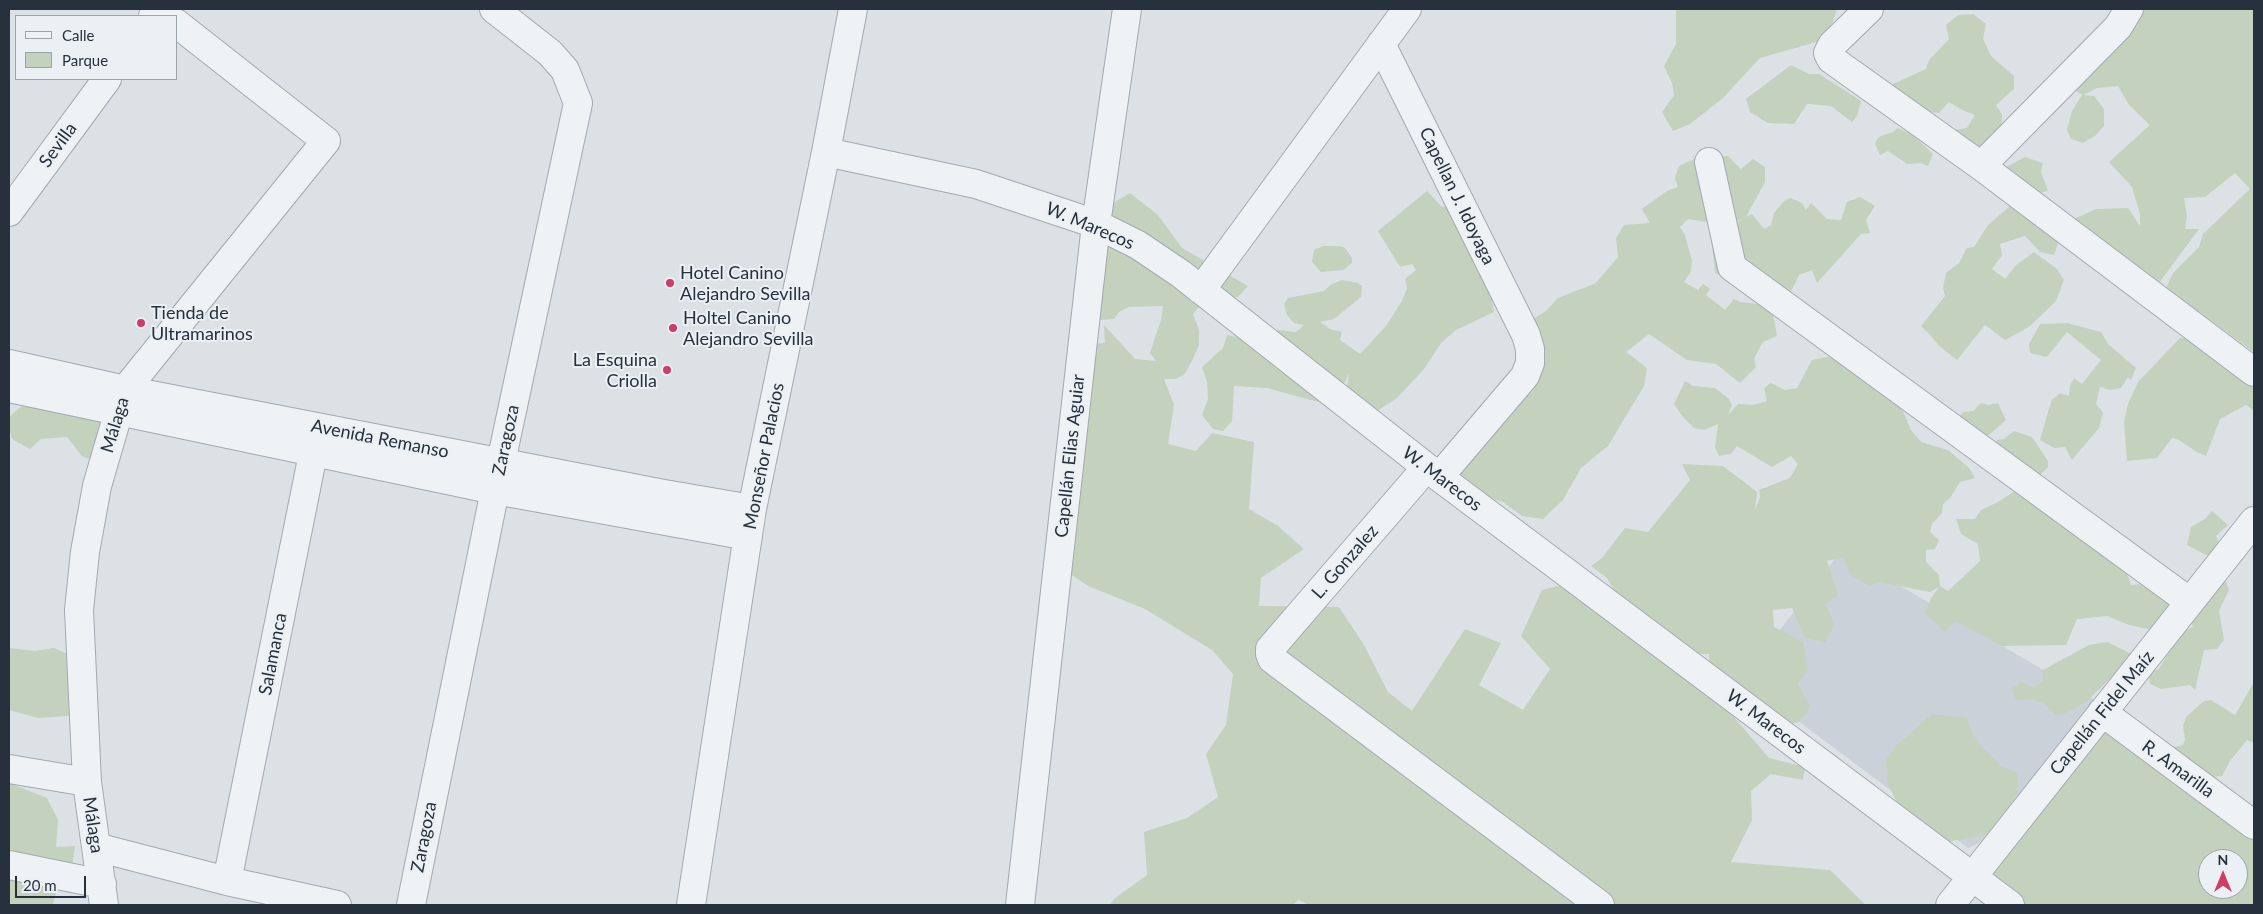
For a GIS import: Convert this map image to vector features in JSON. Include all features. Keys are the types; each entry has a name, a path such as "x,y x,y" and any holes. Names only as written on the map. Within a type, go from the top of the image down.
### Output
{"street":[{"name":"Zaragoza","path":"410,905 495,490 578,103 565,70 555,58 494,9"},
{"name":"Monseñor Palacios","path":"691,905 752,509 826,152 853,9"},
{"name":"Capellán Elias Aguiar","path":"1020,905 1096,224 1127,9"},
{"path":"1201,290 1406,9"},
{"path":"1869,9 1832,45 1828,54 1832,59 1981,166 2254,372"},
{"path":"1981,166 2118,27 2128,9"},
{"name":"Málaga","path":"103,895 87,782 79,610 97,486 123,401 326,142 178,25"},
{"name":"Capellan J. Idoyaga","path":"1381,44 1526,335 1530,350"},
{"name":"Sevilla","path":"9,212 106,80"},
{"name":"W. Marecos","path":"826,152 976,184 1096,224 1138,245 1201,290 1433,472 2010,905"},
{"path":"1709,162 1732,267 2190,602"},
{"name":"L. Gonzalez","path":"1530,350 1530,363 1525,376 1433,472 1270,649 1270,654 1272,659 1600,905"},
{"name":"Avenida Remanso","path":"9,364 123,401"},
{"name":"Avenida Remanso","path":"9,388 123,401 316,439 501,463 752,509"},
{"name":"Avenida Remanso","path":"316,439 495,490 748,536"},
{"name":"Salamanca","path":"228,881 316,439"},
{"name":"Capellán Fidel Maíz","path":"1950,905 2190,602 2250,536"},
{"name":"R. Amarilla","path":"2102,712 2254,825"},
{"path":"9,769 87,782"},
{"path":"96,847 228,881 337,905"},
{"path":"9,865 103,895"}],"shaded area":[{"path":"1841,551 2103,705 1979,843 1968,848 1742,679"}],"green space":[{"path":"1676,9 1837,9 1831,27 1820,41 1760,58 1722,99 1690,124 1673,131 1662,112 1674,95 1672,83 1664,66 1676,44"},
{"path":"2128,9 2254,9 2254,352 2198,311 2163,295 2173,273 2199,247 2203,234 2250,189 2235,173 2205,197 2184,198 2187,216 2185,229 2199,229 2156,287 2072,220 2096,209 2128,208 2140,226 2140,214 2132,187 2109,162 2150,125 2129,105 2118,86 2097,88 2083,95 2094,96 2104,109 2104,126 2095,136 2083,143 2071,139 2067,130 2072,111 2082,95 2069,86"},
{"path":"1973,14 1986,24 1983,39 1991,56 2014,76 2014,89 1996,105 2002,115 2001,131 1980,149 1949,131 1967,128 1975,115 1949,102 1939,113 1928,112 1895,101 1893,84 1926,69 1929,60 1949,39 1946,25 1958,15"},
{"path":"1791,65 1809,74 1819,74 1861,101 1857,116 1852,122 1831,106 1807,104 1794,124 1768,123 1750,112 1746,99"},
{"path":"1898,128 1914,136 1933,154 1928,166 1920,163 1907,164 1888,151 1880,155 1875,143 1879,137"},
{"path":"1728,156 1741,169 1753,159 1765,167 1765,182 1746,217 1752,214 1764,229 1771,225 1774,213 1784,201 1791,198 1802,203 1806,210 1811,203 1827,219 1841,220 1847,202 1860,197 1875,206 1866,220 1870,233 1861,234 1817,283 1812,270 1799,275 1788,298 1752,270 1748,260 1727,278 1715,273 1711,236 1742,219 1716,226 1708,222 1688,219 1680,227 1685,235 1692,261 1691,271 1684,282 1698,290 1703,284 1710,289 1706,295 1725,310 1734,299 1740,302 1758,304 1773,314 1777,336 1763,342 1754,358 1756,367 1740,383 1716,364 1687,360 1649,334 1626,352 1647,368 1644,386 1608,446 1581,468 1563,500 1543,519 1522,516 1503,502 1471,493 1459,477 1466,461 1515,405 1533,391 1539,367 1530,321 1546,311 1558,298 1596,283 1618,257 1616,238 1624,225 1650,223 1642,209 1667,191 1678,187 1675,178 1679,166 1694,159"},
{"path":"2025,157 2043,163 2041,172 2048,191 2032,195 2026,215 2035,225 2052,234 2058,244 2054,255 2040,252 2025,236 2000,244 2002,255 1992,269 2005,279 2016,265 2034,252 2057,269 2064,280 2056,301 2029,327 2005,340 1985,325 1957,360 1938,345 1921,326 1945,296 1943,287 1946,273 1959,263 1967,248 1974,247 1988,225 2011,205 2001,170"},
{"path":"1427,191 1442,207 1455,205 1491,294 1494,312 1456,330 1441,343 1424,369 1397,398 1377,411 1361,403 1347,387 1349,373 1345,382 1329,391 1318,402 1267,388 1234,386 1232,421 1223,431 1213,429 1202,415 1208,399 1207,382 1202,367 1223,348 1227,335 1245,339 1278,330 1296,332 1304,325 1294,323 1287,315 1284,304 1288,298 1324,291 1332,284 1342,280 1358,283 1362,286 1361,297 1334,319 1320,322 1330,329 1342,332 1340,340 1360,354 1386,326 1402,301 1407,288 1405,279 1416,270 1412,264 1400,267 1378,231"},
{"path":"1130,193 1158,215 1182,248 1248,286 1238,297 1203,302 1193,314 1199,330 1199,345 1192,361 1184,375 1175,379 1164,379 1174,405 1168,444 1196,451 1212,433 1254,442 1249,509 1278,526 1304,549 1261,578 1259,606 1339,607 1364,645 1388,692 1412,711 1465,629 1501,643 1479,685 1523,710 1550,669 1521,636 1542,590 1577,581 1618,597 1607,578 1591,566 1602,558 1625,528 1648,532 1690,480 1682,464 1723,466 1757,492 1755,510 1760,497 1759,490 1790,478 1798,464 1791,456 1772,467 1737,446 1731,454 1719,456 1715,447 1718,424 1704,430 1694,428 1674,404 1685,381 1693,386 1715,388 1728,398 1732,405 1728,415 1738,404 1753,405 1767,401 1764,388 1771,383 1785,390 1797,388 1812,360 1833,356 1887,393 1903,411 1911,430 1921,442 1948,450 1969,468 1975,478 1960,482 1950,498 1943,504 1942,513 1932,524 1930,532 1939,540 1935,549 1926,550 1926,562 1939,575 1940,586 1948,591 1980,561 1978,544 1961,534 1956,519 1975,519 1981,510 2015,491 2119,550 2131,585 2145,584 2173,597 2168,611 2152,630 2129,625 2107,616 2077,619 2066,645 2002,646 1955,621 1945,632 1925,613 1931,598 1939,587 1930,592 1879,582 1869,586 1851,575 1843,557 1827,561 1838,595 1825,605 1835,624 1825,642 1805,638 1792,608 1773,610 1774,627 1803,642 1808,670 1798,684 1810,707 1799,722 1772,727 1727,709 1769,758 1805,767 1803,780 1771,774 1751,791 1752,820 1731,862 1830,870 1866,905 1308,905 1299,900 1292,905 1110,905 1114,899 1147,875 1144,832 1187,818 1218,797 1206,754 1226,725 1233,674 1212,650 1145,609 1088,586 1058,566 1079,378 1066,361 1082,345 1105,343 1104,325 1135,359 1156,361 1150,353 1161,320 1163,306 1129,307 1119,312 1114,319 1100,320 1092,304 1113,225 1110,205","holes":["1688,654 1709,654 1710,670"]},
{"path":"1323,246 1340,246 1345,248 1352,258 1352,263 1343,270 1321,272 1312,262 1314,250"},
{"path":"2067,323 2101,332 2108,344 2136,368 2131,380 2128,377 2121,388 2110,390 2100,387 2096,404 2103,413 2099,428 2072,460 2065,447 2054,448 2040,440 2047,415 2052,400 2060,393 2069,396 2070,386 2074,378 2082,384 2101,360 2067,332 2047,357 2030,353 2029,344 2040,324"},
{"path":"2180,338 2204,338 2254,381 2254,411 2246,405 2220,419 2206,456 2179,440 2172,438 2157,458 2127,461 2124,422 2128,404 2138,382"},
{"path":"1981,403 1988,405 1998,403 2006,420 1979,441 1955,420 1964,412 1973,411"},
{"path":"23,405 99,410 102,431 97,462 82,456 67,437 41,439 30,449 12,439 9,417"},
{"path":"2014,431 2032,437 2048,461 2048,467 2039,476 1992,447 1997,440 2004,439"},
{"path":"2212,511 2228,525 2216,536 2223,552 2210,557 2187,545 2191,527 2205,519"},
{"path":"2225,580 2229,590 2219,611 2224,640 2217,649 2204,650 2195,690 2190,685 2161,689 2150,684 2148,673 2159,669 2171,649 2169,637 2193,627 2187,614"},
{"path":"2107,642 2132,654 2117,672 2087,701 2058,716 2043,703 2030,699 2016,700 2011,688 2021,682 2033,688 2043,682 2043,670 2089,645"},
{"path":"9,648 35,651 54,648 70,655 75,703 68,716 38,718 9,710"},
{"path":"2254,682 2254,743 2247,740 2230,761 2222,776 2213,777 2233,791 2234,810 2254,822 2254,905 1990,905 1990,853 2104,731 2167,749 2183,745 2185,739 2183,725 2187,716 2204,701 2211,700 2235,715"},
{"path":"1932,714 1967,718 1973,735 1983,748 2001,766 2018,773 2017,794 2003,816 1986,835 1946,842 1900,808 1888,785 1886,760 1897,745"},
{"path":"9,783 47,798 58,820 56,847 75,846 72,868 9,858"},
{"path":"9,861 59,881 53,905 9,905"}],"place":[{"name":"Hotel Canino Alejandro Sevilla","path":"670,283"},
{"name":"Tienda de Ultramarinos","path":"141,323"},
{"name":"Holtel Canino Alejandro Sevilla","path":"673,328"},
{"name":"La Esquina Criolla","path":"667,370"}]}
